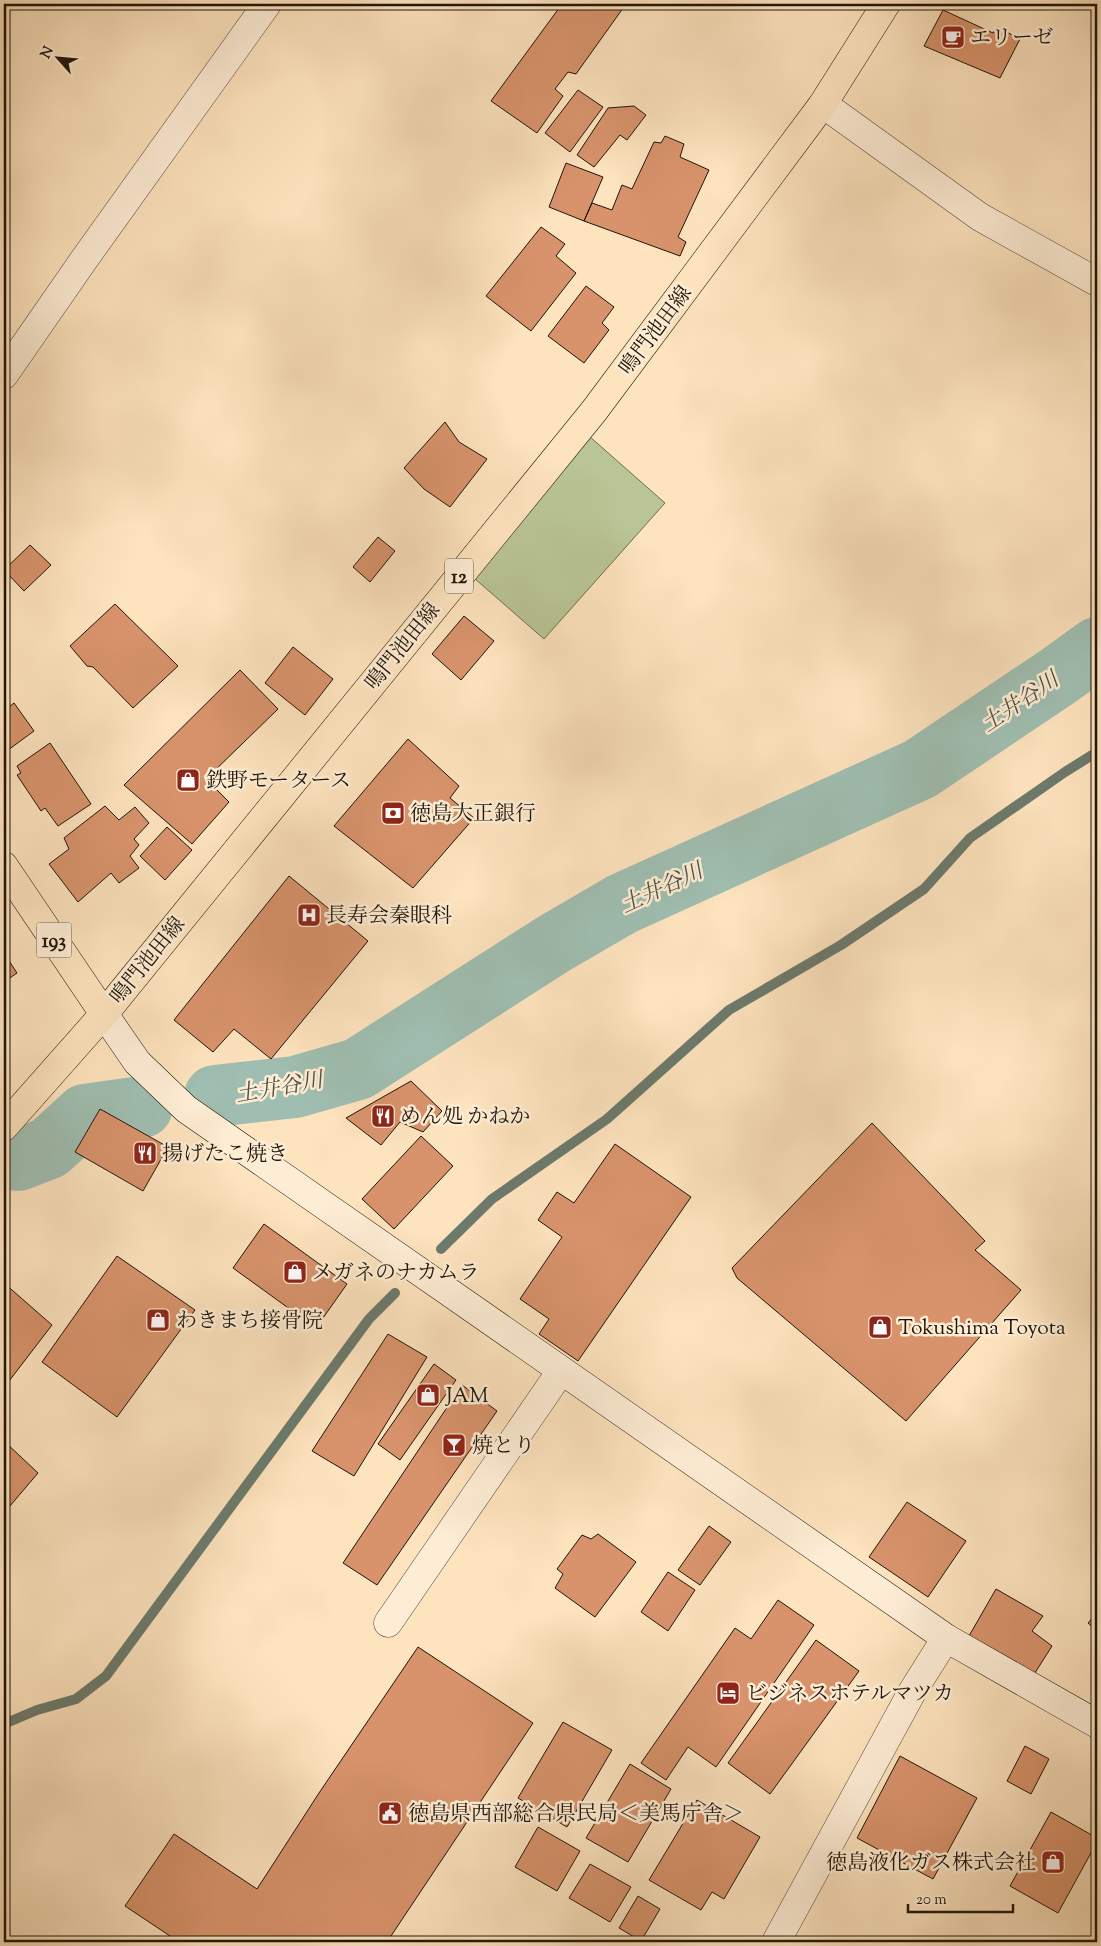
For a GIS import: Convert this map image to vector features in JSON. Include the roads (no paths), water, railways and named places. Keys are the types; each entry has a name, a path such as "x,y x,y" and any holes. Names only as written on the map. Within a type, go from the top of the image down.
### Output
{"main road":[{"name":"鳴門池田線","path":"4,1127 104,1014 594,411 823,104 886,4"},
{"name":"193","path":"4,866 104,1014"}],"street":[{"path":"4,375 267,4"},
{"path":"823,104 980,217 1097,282"},
{"path":"104,1014 136,1062 186,1109 946,1638 1097,1724"},
{"path":"388,1623 561,1371"},
{"path":"776,1942 912,1692 946,1638"}],"waterway":[{"name":"土井谷川","path":"215,1096 295,1087 358,1069 555,943 622,904 920,769 1097,648"},
{"path":"441,1249 492,1199 607,1119 729,1010 841,945 924,889 970,838 1097,752"},
{"name":"土井谷川","path":"5,1146 18,1160 49,1148 85,1115 142,1107"},
{"path":"4,1724 37,1710 76,1699 106,1676 369,1319 395,1293"}],"place":[{"name":"エリーゼ","path":"953,37"},
{"name":"鉄野モータース","path":"188,780"},
{"name":"徳島大正銀行","path":"393,813"},
{"name":"長寿会秦眼科","path":"309,915"},
{"name":"めん処 かねか","path":"383,1116"},
{"name":"揚げたこ焼き","path":"145,1153"},
{"name":"メガネのナカムラ","path":"295,1272"},
{"name":"わきまち接骨院","path":"158,1320"},
{"name":"Tokushima Toyota","path":"880,1327"},
{"name":"JAM","path":"428,1395"},
{"name":"焼とり","path":"454,1445"},
{"name":"ビジネスホテルマツカ","path":"728,1693"},
{"name":"徳島県西部総合県民局＜美馬庁舎＞","path":"390,1813"},
{"name":"徳島液化ガス株式会社","path":"1053,1862"}]}
